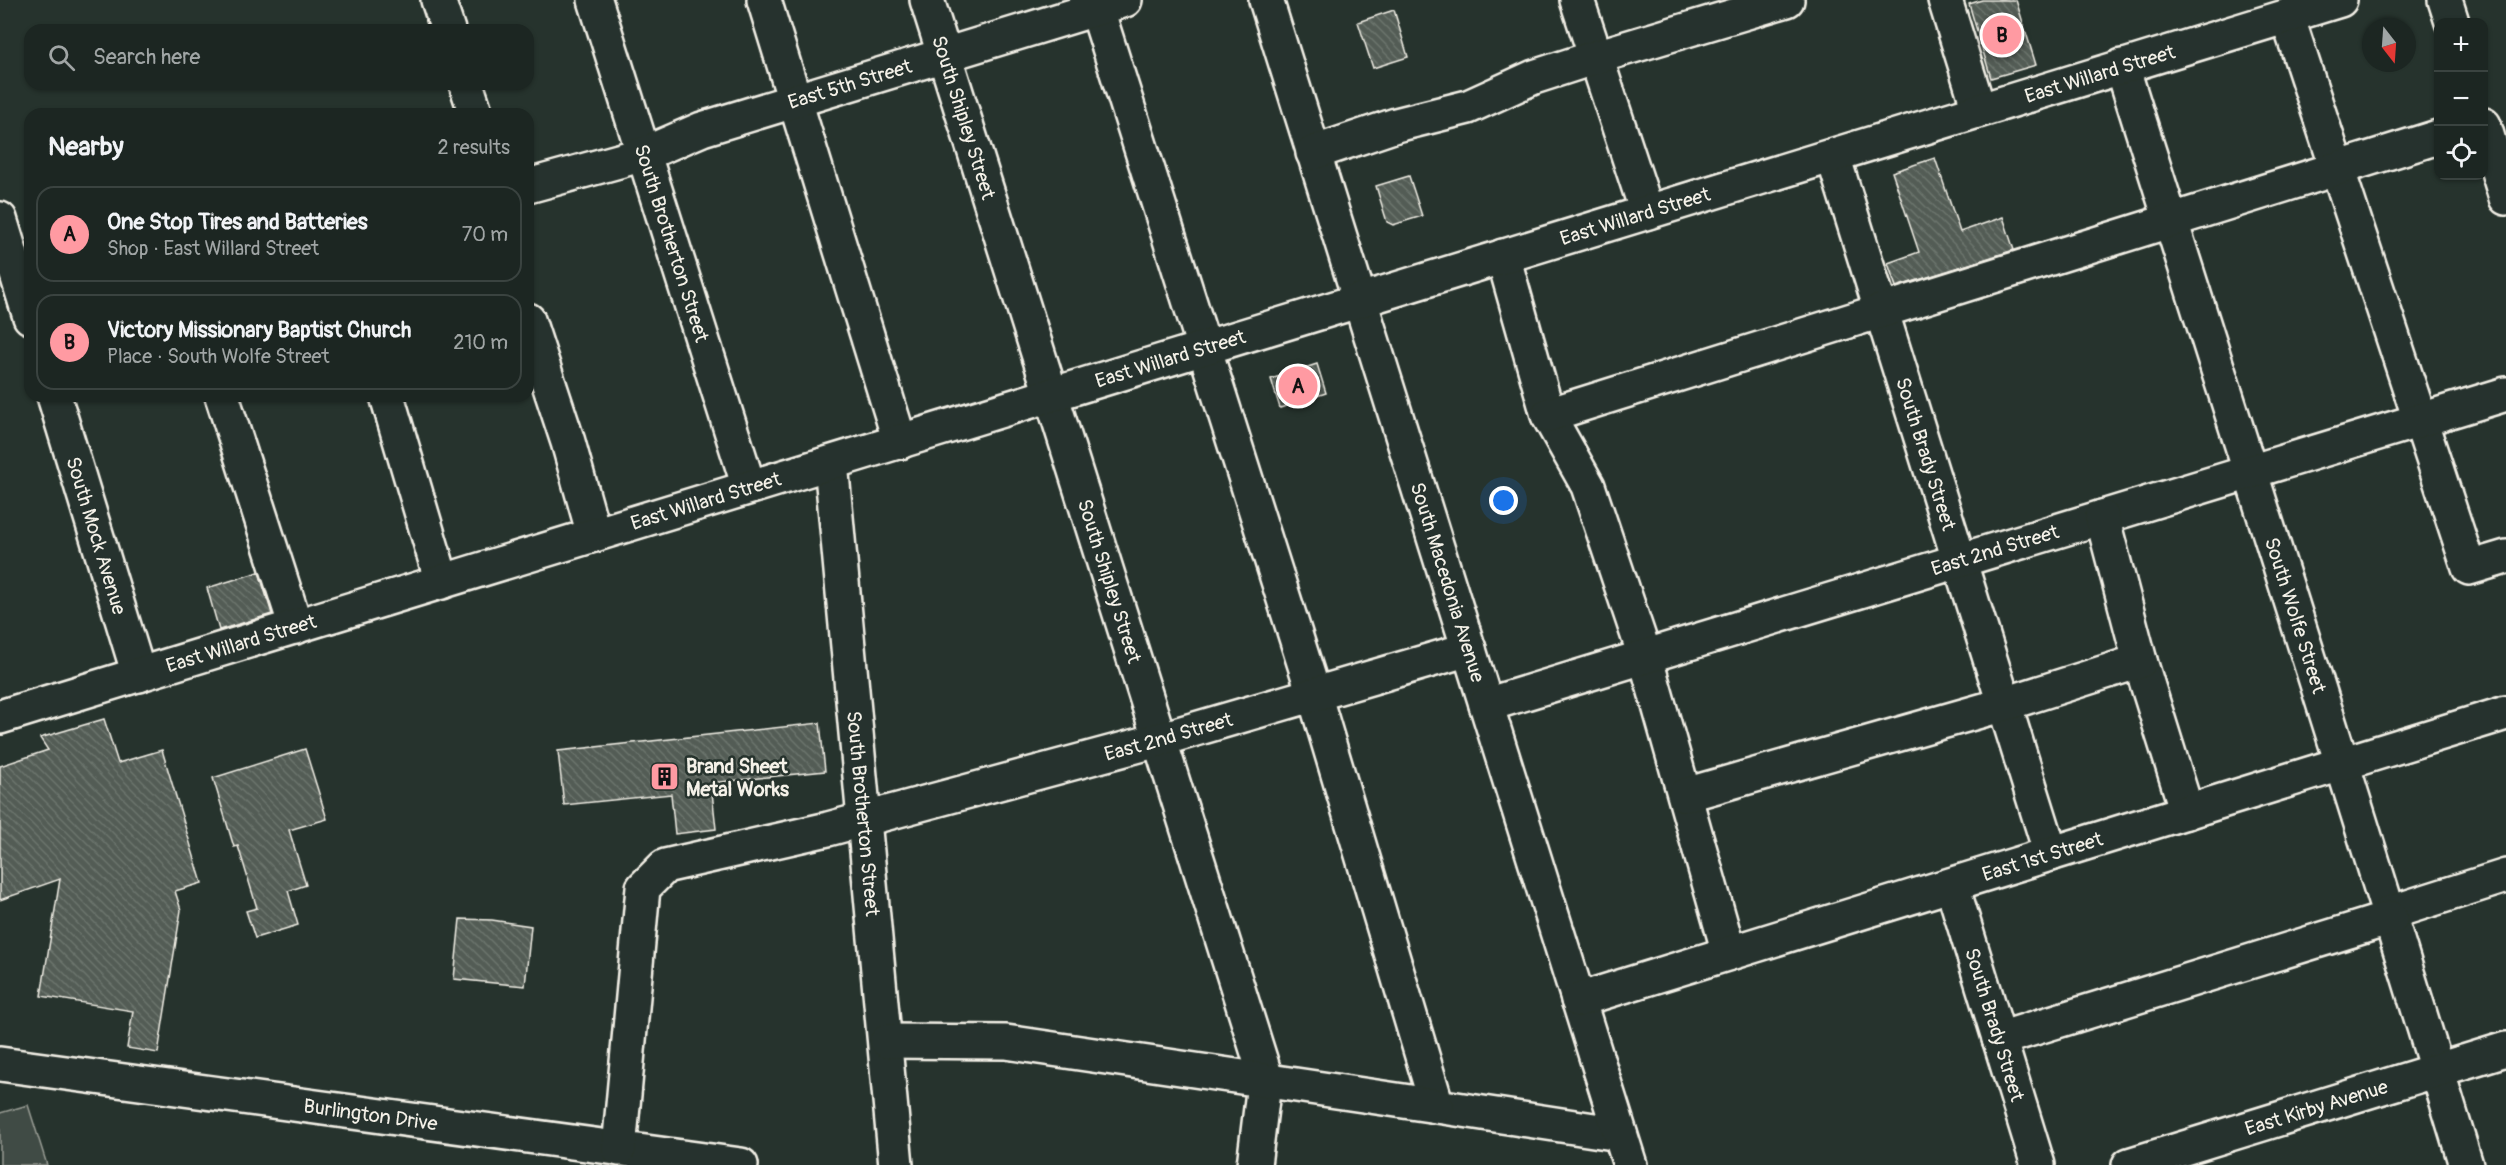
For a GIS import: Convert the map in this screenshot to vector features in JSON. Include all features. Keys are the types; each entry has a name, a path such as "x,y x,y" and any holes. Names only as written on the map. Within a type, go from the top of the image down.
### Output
{"street":[{"path":"438,0 446,24"},
{"name":"South Brotherton Street","path":"595,0 749,488"},
{"path":"764,0 900,442"},
{"name":"South Shipley Street","path":"927,0 1266,1081 1254,1165"},
{"name":"South Macedonia Avenue","path":"1266,0 1630,1165"},
{"path":"1577,0 1647,212"},
{"path":"1313,153 1396,125 1468,107 1534,77 1787,0"},
{"path":"1945,0 1979,110"},
{"path":"2445,0 2451,18"},
{"path":"1105,3 1205,348 1314,694 1437,1106"},
{"name":"East 5th Street","path":"534,184 644,154 702,129 1105,3"},
{"path":"2313,6 2338,168 2469,568 2506,557"},
{"name":"East Willard Street","path":"0,717 1833,156 2313,6"},
{"name":"South Wolfe Street","path":"2122,66 2390,915 2466,1165"},
{"path":"468,90 474,108"},
{"path":"2488,123 2506,117"},
{"path":"2485,126 2506,198"},
{"path":"1548,415 2434,139"},
{"name":"South Brady Street","path":"1833,156 2051,854"},
{"path":"0,219 24,297"},
{"path":"1503,256 1548,415 1588,486 1645,656 1729,953"},
{"path":"534,338 568,441 594,535"},
{"name":"East 2nd Street","path":"1486,705 2506,394"},
{"name":"South Mock Avenue","path":"56,402 139,675"},
{"path":"224,402 296,627"},
{"path":"389,402 442,582"},
{"name":"South Brotherton Street","path":"831,463 887,1041 896,1165"},
{"path":"2102,517 2140,661 2187,812"},
{"name":"East 2nd Street","path":"619,1149 643,888 665,866 866,818 1158,740 1469,649"},
{"path":"1684,795 2005,704 2140,661"},
{"name":"East 1st Street","path":"1578,1000 2506,713"},
{"path":"1999,1039 2506,876"},
{"name":"South Brady Street","path":"1952,885 2038,1165"},
{"path":"887,1041 1006,1042 1620,1134"},
{"name":"East Kirby Avenue","path":"2129,1165 2181,1157 2506,1049"},
{"name":"Burlington Drive","path":"0,1064 741,1165"}],"shaded area":[{"path":"28,1105 47,1165 0,1165 0,1113"}],"building":[{"path":"1982,0 2016,0 2036,65 1991,78 1969,4"},
{"path":"1394,10 1408,57 1373,68 1358,22"},
{"path":"1935,158 1960,232 2003,217 2014,250 1896,287 1888,263 1919,252 1892,172"},
{"path":"1409,176 1422,216 1393,225 1387,222 1376,186"},
{"path":"1317,364 1326,393 1280,408 1271,379"},
{"path":"259,572 272,614 219,630 207,588"},
{"path":"104,719 118,763 162,750 202,883 175,891 181,910 158,1053 127,1048 133,1011 41,996 60,879 0,900 0,766 48,750 40,738"},
{"name":"Brand Sheet Metal Works","path":"820,723 825,771 711,783 716,829 675,834 671,794 564,805 558,751"},
{"path":"305,749 327,819 289,830 306,885 288,891 298,925 255,938 246,911 257,908 238,846 234,847 213,778"},
{"path":"460,919 492,920 531,926 525,986 454,979"}],"place":[{"name":"Victory Missionary Baptist Church","path":"2002,35"},
{"name":"One Stop Tires and Batteries","path":"1298,386"},
{"name":"Brand Sheet Metal Works","path":"665,777"}]}
